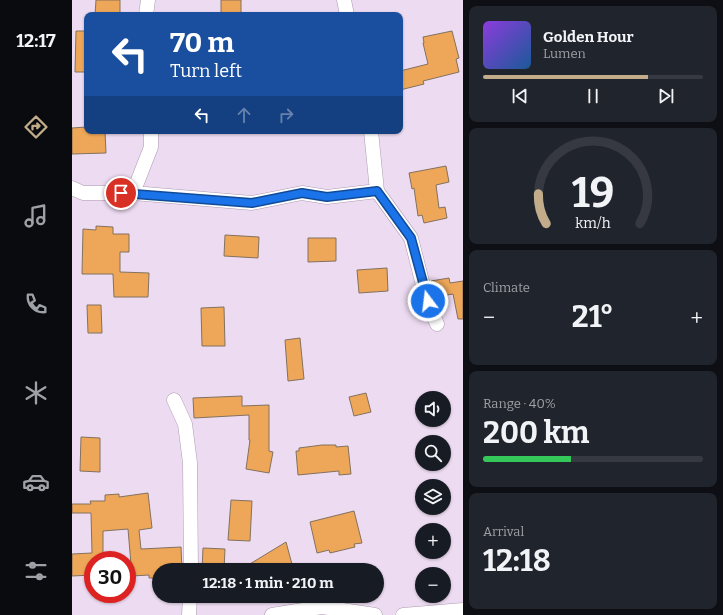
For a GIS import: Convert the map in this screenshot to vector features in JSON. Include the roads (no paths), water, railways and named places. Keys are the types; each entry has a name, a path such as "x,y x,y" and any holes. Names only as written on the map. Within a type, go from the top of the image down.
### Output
{"street":[{"path":"146,12 148,0"},
{"path":"344,0 346,12"},
{"path":"133,193 151,147 151,134"},
{"path":"371,134 377,191 411,238 428,301 437,324"},
{"path":"72,188 83,193 133,193 252,203 302,193 327,197 377,191"},
{"path":"174,400 184,424 190,463 191,563"},
{"path":"189,615 190,603"},
{"path":"272,615 322,607 375,615"},
{"path":"403,615 463,610"}]}
